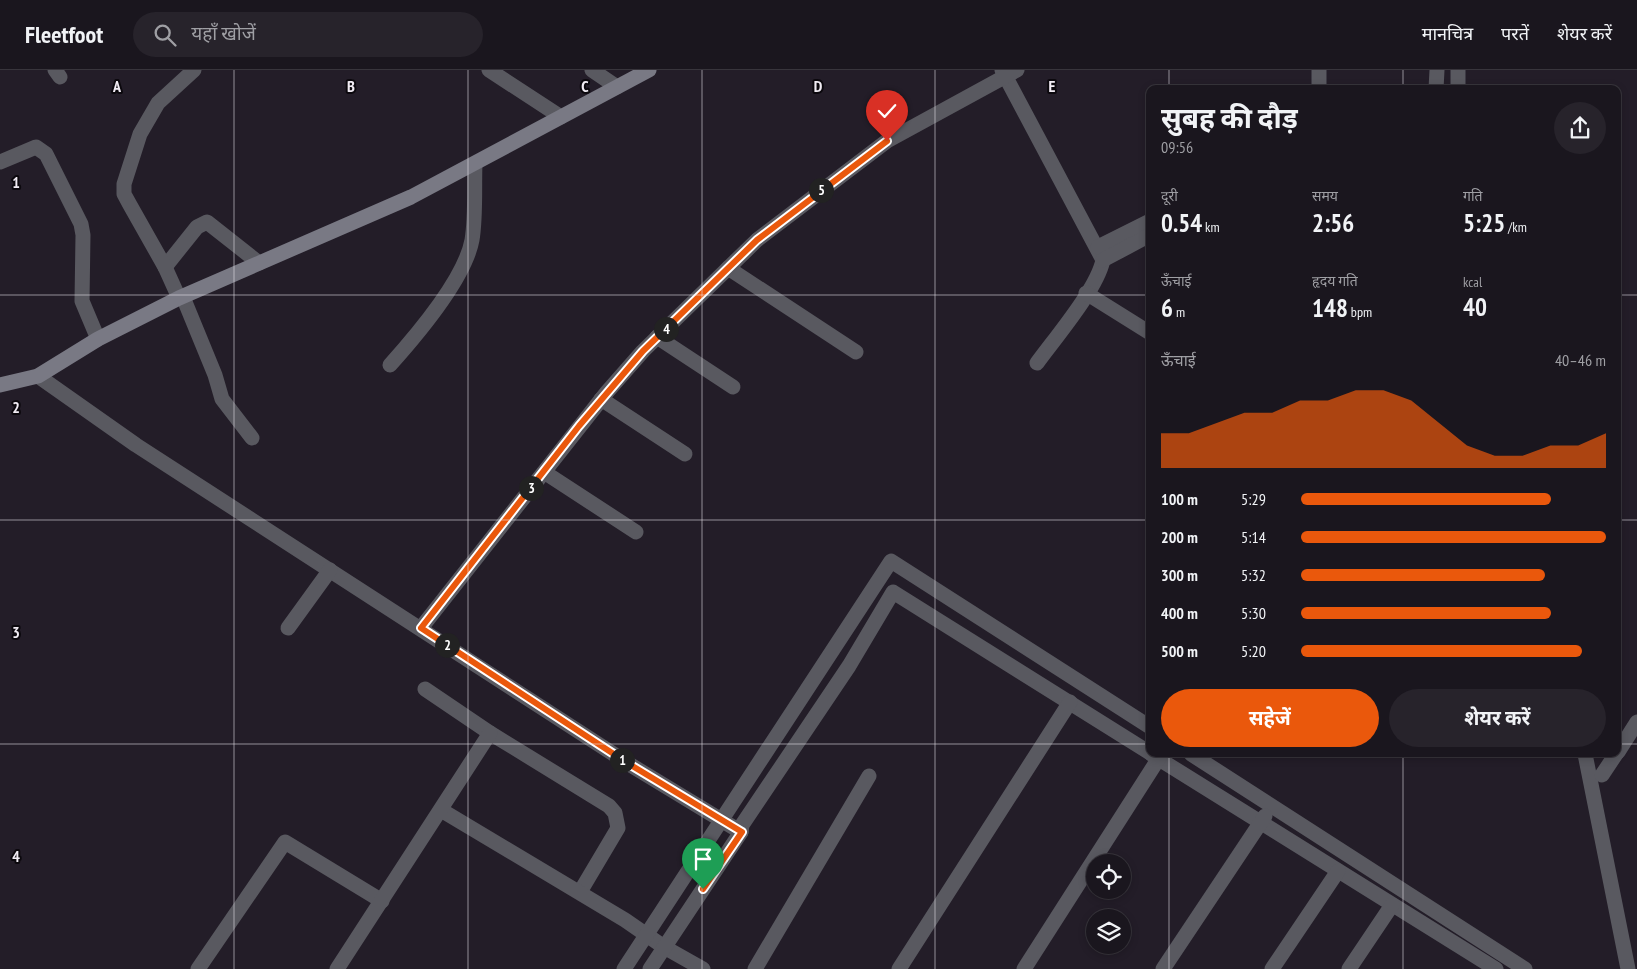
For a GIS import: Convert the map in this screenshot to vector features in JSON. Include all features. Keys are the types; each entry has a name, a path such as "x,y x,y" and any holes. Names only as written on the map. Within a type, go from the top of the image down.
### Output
{"street":[{"path":"194,70 158,103 140,134 124,184 124,194 181,297 226,407 252,438"},
{"path":"489,70 561,117"},
{"path":"592,70 617,87"},
{"path":"0,385 38,376 98,339 181,297 411,197 649,70"},
{"path":"1319,70 1319,85"},
{"path":"1436,85 1437,70"},
{"path":"1458,70 1458,85"},
{"path":"421,628 602,399 657,337 757,240 887,141 1008,72 1101,253 1101,270 1037,363"},
{"path":"0,162 36,147 46,154 81,224 83,235 82,301 98,339"},
{"path":"390,365 422,327 460,272 467,256 472,240 475,164"},
{"path":"165,267 197,227 207,222 260,263"},
{"path":"1101,253 1146,224"},
{"path":"1101,253 1146,236"},
{"path":"728,268 856,352"},
{"path":"1086,293 1146,330"},
{"path":"657,337 733,387"},
{"path":"38,376 136,445 629,764 742,832"},
{"path":"602,399 685,454"},
{"path":"544,472 636,532"},
{"path":"624,969 891,561 1146,724"},
{"path":"288,628 330,570"},
{"path":"650,969 742,832 742,825 849,666 893,592 1146,751"},
{"path":"425,689 490,733 609,806 615,813 618,828 580,892"},
{"path":"898,969 1070,702"},
{"path":"1621,747 1637,722"},
{"path":"337,969 490,733"},
{"path":"1024,969 1152,757"},
{"path":"1156,757 1496,969"},
{"path":"1196,757 1525,969"},
{"path":"1586,757 1628,969"},
{"path":"1602,775 1614,757"},
{"path":"755,969 869,776"},
{"path":"1163,969 1272,806"},
{"path":"441,810 580,892 647,934 664,947 703,969"},
{"path":"198,969 285,842 382,901"},
{"path":"1272,969 1338,872"},
{"path":"1349,969 1392,905"}],"route":[{"path":"703,889 742,832 629,764 421,628 579,426 643,351 757,240 887,141"}]}
